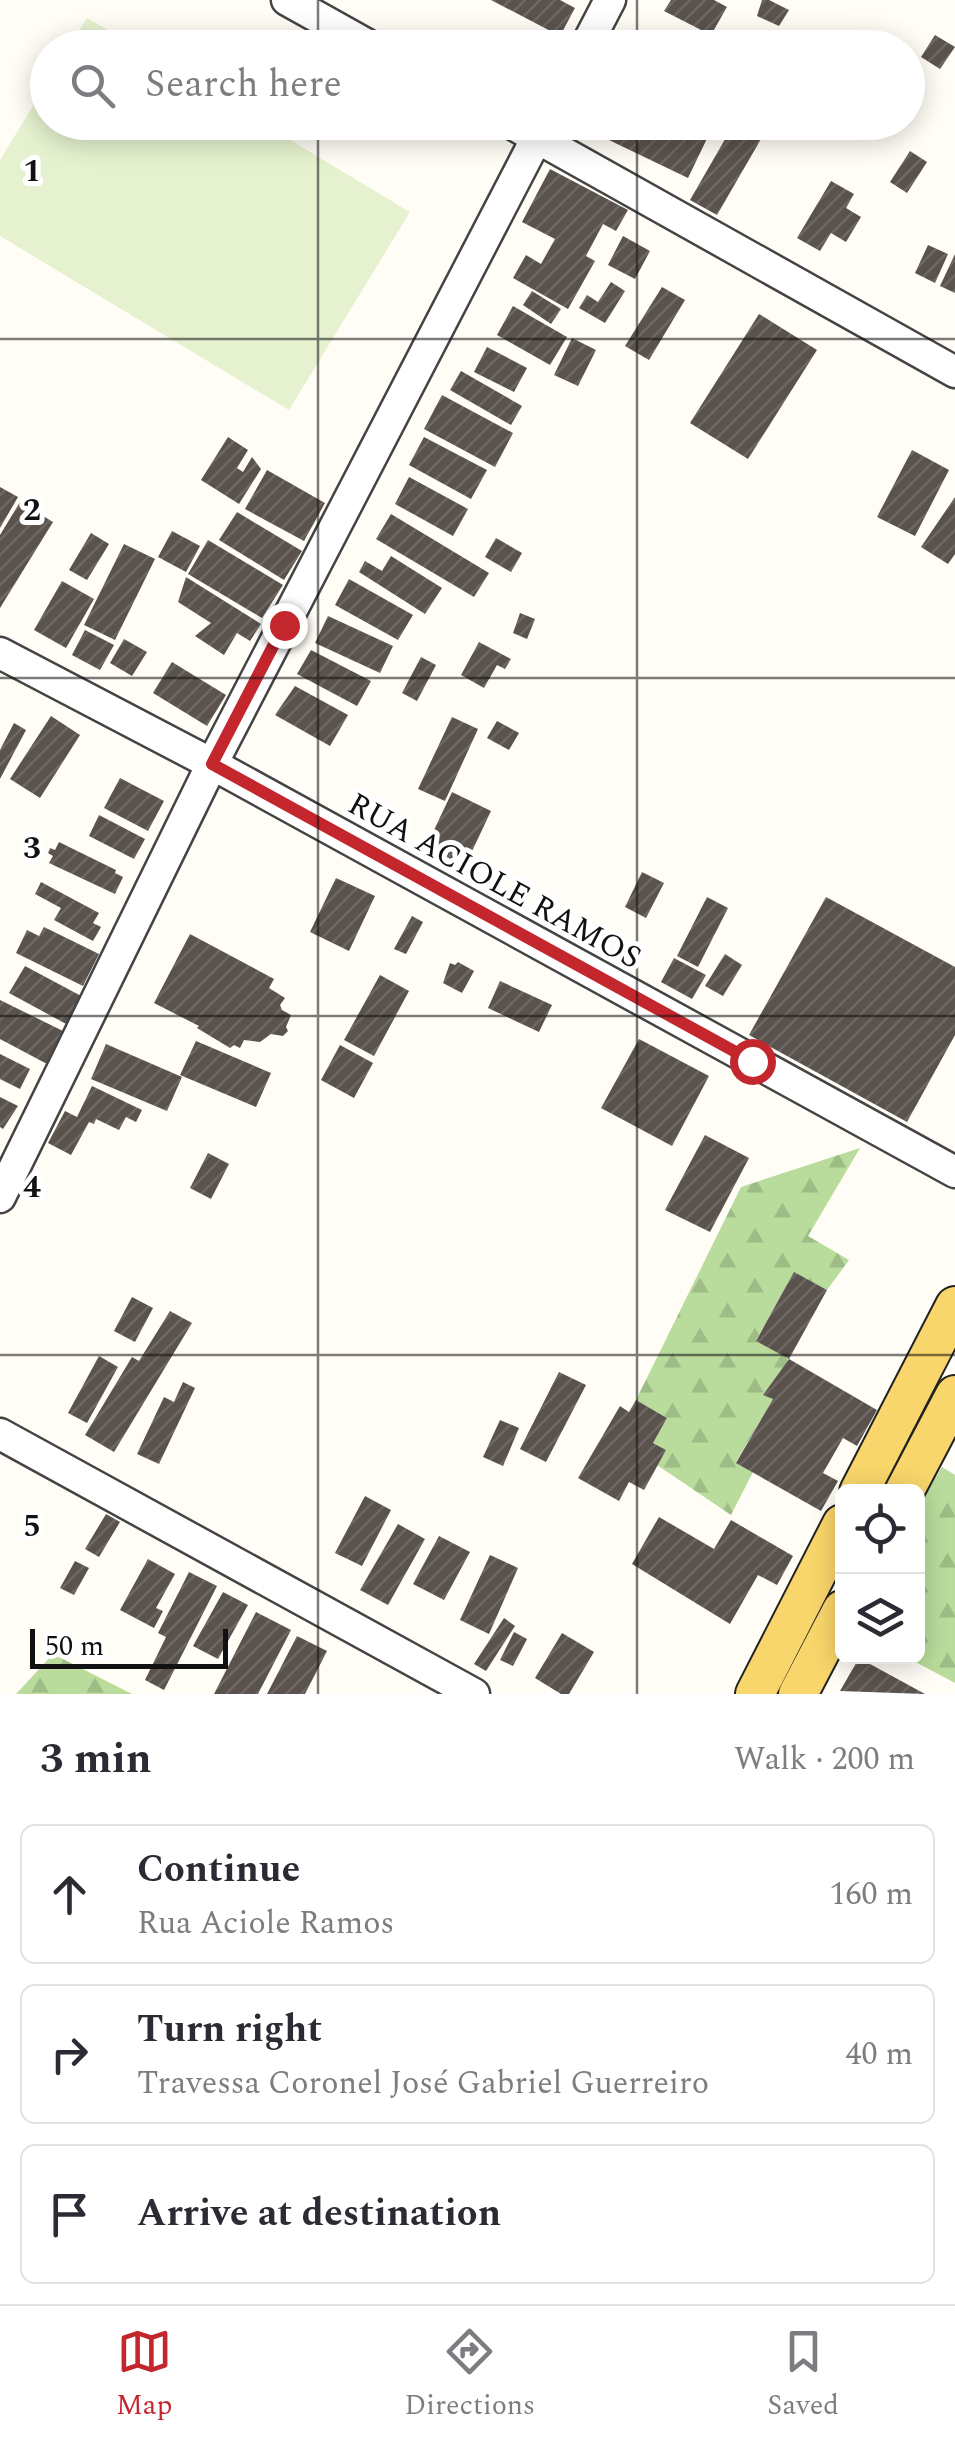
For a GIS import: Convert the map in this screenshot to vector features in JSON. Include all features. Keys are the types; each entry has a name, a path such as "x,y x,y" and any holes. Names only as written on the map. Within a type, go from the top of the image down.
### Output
{"main road":[{"path":"864,1484 955,1306"},
{"path":"908,1484 955,1394"},
{"path":"755,1694 835,1538"},
{"path":"798,1694 835,1623"}],"street":[{"path":"287,0 341,30"},
{"path":"594,30 610,0"},
{"path":"0,1197 212,764 536,140"},
{"path":"558,140 955,372"},
{"name":"RUA ACIOLE RAMOS","path":"0,653 212,764 955,1172"},
{"path":"0,1434 474,1694"}],"green space":[{"path":"87,18 108,30 80,30"},
{"path":"30,111 30,140 290,140 410,212 289,410 0,236 0,160"},
{"path":"860,1148 808,1236 849,1260 827,1290 794,1273 756,1340 789,1359 764,1394 773,1399 736,1462 753,1472 731,1515 657,1465 666,1450 653,1443 667,1418 636,1400 741,1187"},
{"path":"942,1467 955,1475 955,1683 919,1664 925,1664 925,1495"},
{"path":"53,1654 132,1694 16,1694"}],"building":[{"path":"491,0 560,0 575,8 563,30 548,30"},
{"path":"671,0 714,0 727,7 714,30 701,30 664,11"},
{"path":"762,0 789,10 779,26 757,16"},
{"path":"935,35 955,47 940,69 925,60 925,51"},
{"path":"609,140 706,140 688,178"},
{"path":"725,140 760,140 717,215 690,200"},
{"path":"910,151 927,162 907,193 890,182"},
{"path":"550,169 628,210 616,231 603,224 586,256 595,261 568,309 513,278 526,255 541,264 555,239 522,222"},
{"path":"831,181 854,194 846,208 861,217 846,242 831,233 820,251 797,238"},
{"path":"623,236 650,251 635,279 608,265"},
{"path":"928,245 948,254 935,283 915,273"},
{"path":"955,254 955,293 940,286"},
{"path":"611,282 625,291 605,323 579,308 587,295 598,302"},
{"path":"662,287 685,300 649,360 625,346"},
{"path":"532,291 561,309 551,324 523,305"},
{"path":"513,306 567,337 550,365 497,335"},
{"path":"759,314 817,350 748,459 690,423"},
{"path":"572,338 596,350 578,386 554,375"},
{"path":"487,347 527,368 514,392 474,372"},
{"path":"461,371 522,406 511,425 450,390"},
{"path":"442,395 513,433 495,467 424,429"},
{"path":"228,437 248,450 237,468 243,472 252,457 261,469 239,504 201,480"},
{"path":"424,437 487,470 471,499 409,465"},
{"path":"912,450 949,470 915,536 877,517"},
{"path":"267,470 325,503 304,541 245,509"},
{"path":"409,477 468,509 453,536 395,504"},
{"path":"0,487 18,497 0,528"},
{"path":"955,497 955,554 948,564 921,547"},
{"path":"20,502 53,522 0,608 0,535"},
{"path":"237,512 302,551 284,580 219,540"},
{"path":"391,514 489,573 474,597 376,539"},
{"path":"172,531 200,546 186,572 158,557"},
{"path":"91,533 109,544 87,580 69,570"},
{"path":"496,538 522,553 511,572 485,557"},
{"path":"208,540 283,585 262,618 188,574"},
{"path":"124,544 155,559 115,640 84,625"},
{"path":"391,556 442,588 425,614 359,572 365,561 382,571"},
{"path":"186,577 261,624 250,641 237,633 224,655 195,636 211,623 178,602"},
{"path":"349,579 413,615 398,640 335,605"},
{"path":"62,581 94,599 66,648 34,630"},
{"path":"520,613 535,619 527,639 513,633"},
{"path":"328,616 393,646 380,673 315,643"},
{"path":"85,630 114,645 100,670 72,655"},
{"path":"124,639 147,652 132,676 110,663"},
{"path":"479,642 511,659 505,669 497,665 484,688 461,675"},
{"path":"311,650 371,681 357,706 297,674"},
{"path":"421,657 436,665 417,701 402,693"},
{"path":"172,662 226,695 207,726 153,693"},
{"path":"295,686 348,715 330,746 275,715"},
{"path":"51,716 80,735 40,798 10,779"},
{"path":"452,717 478,729 445,801 418,789"},
{"path":"497,721 519,733 509,750 487,738"},
{"path":"14,723 26,730 0,779 0,750"},
{"path":"120,778 164,801 148,831 104,808"},
{"path":"452,792 491,811 465,866 426,847"},
{"path":"99,815 145,839 134,859 89,836"},
{"path":"59,842 116,870 123,877 115,894 49,863 53,856 48,853 50,848 55,850"},
{"path":"642,872 664,883 646,918 625,907"},
{"path":"336,878 375,896 349,951 310,932"},
{"path":"41,882 99,913 93,923 101,927 93,941 54,920 61,908 35,894"},
{"path":"707,897 728,908 698,967 677,956"},
{"path":"826,897 955,967 955,1035 907,1122 749,1035"},
{"path":"412,916 423,922 406,954 394,949"},
{"path":"44,927 99,954 83,986 16,953 27,930 39,936"},
{"path":"190,934 274,979 269,988 285,998 280,1005 291,1015 283,1036 271,1034 260,1042 244,1040 240,1048 230,1048 199,1026 154,1003"},
{"path":"725,954 742,965 723,996 705,986"},
{"path":"674,958 706,975 692,999 661,982"},
{"path":"458,962 474,971 462,993 443,983 450,963"},
{"path":"25,966 83,997 68,1025 9,993"},
{"path":"380,975 409,991 374,1056 344,1040"},
{"path":"500,981 552,1005 539,1032 488,1008"},
{"path":"0,1000 65,1032 49,1065 0,1039"},
{"path":"639,1039 709,1076 672,1146 601,1108"},
{"path":"196,1041 271,1073 256,1107 180,1075"},
{"path":"106,1044 182,1077 167,1111 91,1079"},
{"path":"340,1045 373,1063 354,1098 321,1080"},
{"path":"0,1054 30,1069 20,1089 0,1079"},
{"path":"92,1086 142,1110 136,1122 126,1117 119,1130 96,1119 94,1124 89,1122 71,1155 48,1143 65,1111 77,1117"},
{"path":"0,1097 18,1106 3,1129 0,1127"},
{"path":"705,1135 749,1158 710,1232 665,1210"},
{"path":"208,1153 229,1164 211,1199 190,1188"},
{"path":"794,1272 827,1290 789,1359 756,1341"},
{"path":"132,1297 153,1308 135,1342 114,1331"},
{"path":"170,1311 192,1323 114,1452 85,1435 132,1357 139,1361"},
{"path":"99,1356 118,1367 87,1423 68,1413"},
{"path":"789,1359 877,1410 857,1446 843,1438 823,1473 838,1481 821,1511 736,1463 773,1399 763,1395"},
{"path":"559,1372 586,1385 546,1462 520,1449"},
{"path":"183,1382 195,1388 159,1464 137,1454 164,1397 174,1402"},
{"path":"636,1400 667,1418 653,1443 666,1450 644,1490 629,1482 619,1501 578,1478 620,1406 629,1412"},
{"path":"500,1420 519,1428 503,1466 483,1457"},
{"path":"365,1496 391,1510 362,1566 335,1553"},
{"path":"106,1514 120,1522 99,1557 85,1549"},
{"path":"659,1517 714,1549 731,1520 793,1556 777,1585 758,1575 730,1624 632,1564"},
{"path":"398,1524 425,1539 388,1605 360,1590"},
{"path":"439,1536 470,1552 444,1600 413,1584"},
{"path":"490,1555 518,1568 489,1634 460,1620"},
{"path":"148,1559 175,1574 156,1608 163,1611 154,1628 120,1610"},
{"path":"75,1561 89,1568 74,1595 60,1588"},
{"path":"189,1572 217,1586 164,1690 145,1680 166,1637 158,1633"},
{"path":"223,1592 248,1605 218,1659 193,1646"},
{"path":"256,1612 291,1630 258,1694 214,1694"},
{"path":"504,1618 515,1626 486,1671 474,1664"},
{"path":"514,1632 527,1639 513,1666 500,1660"},
{"path":"562,1633 594,1652 569,1694 561,1694 535,1678"},
{"path":"297,1636 327,1651 305,1694 267,1694"},
{"path":"856,1664 870,1664 925,1694 840,1691"}],"route":[{"path":"284,625 212,764 752,1061"}]}
